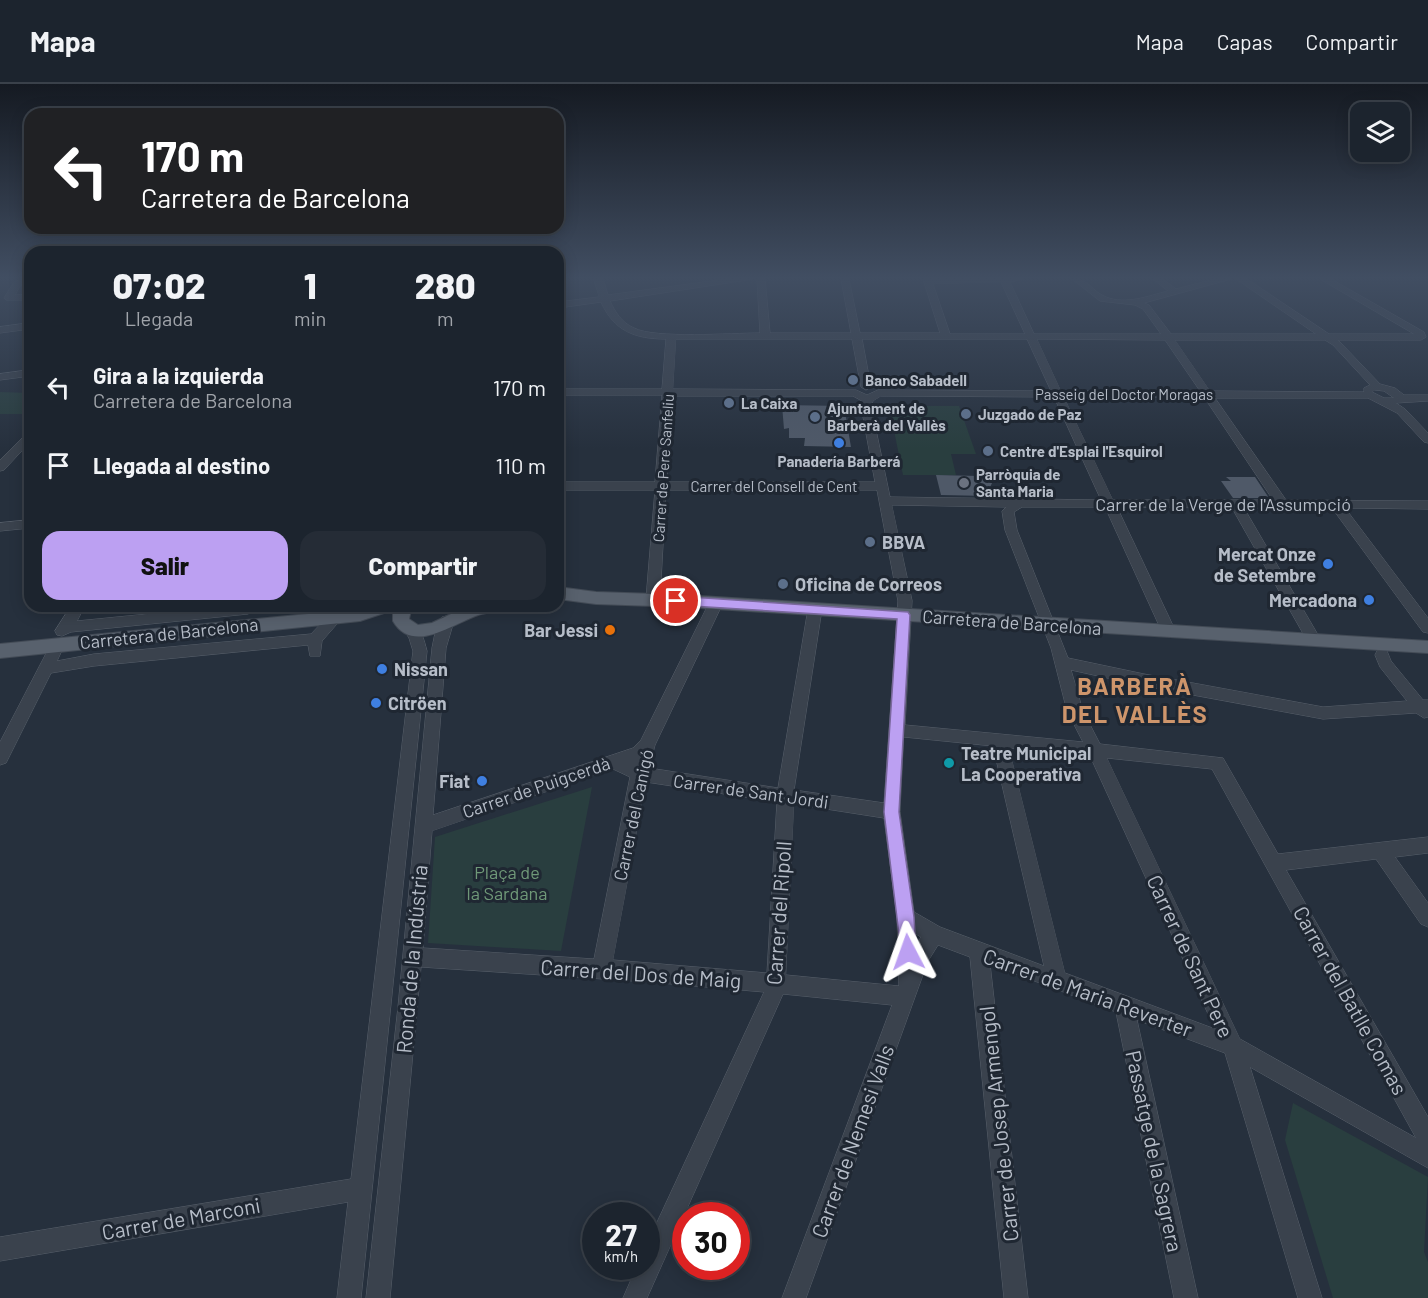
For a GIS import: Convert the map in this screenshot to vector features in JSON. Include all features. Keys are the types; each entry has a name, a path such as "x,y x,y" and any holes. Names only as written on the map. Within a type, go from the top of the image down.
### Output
{"main road":[{"path":"564,594 596,598"},
{"name":"Carretera de Barcelona","path":"596,598 716,603 1428,647"},
{"path":"564,602 596,598"},
{"name":"Carretera de Barcelona","path":"0,651 360,615 369,612"},
{"path":"402,612 400,616 408,627"},
{"name":"Carretera de Barcelona","path":"360,615 428,630 451,614"}],"street":[{"path":"667,336 1169,338 1418,338 1420,336"},
{"name":"Carrer de Pere Sanfeliu","path":"653,600 669,392 671,336"},
{"path":"1326,336 1374,391 1396,404 1428,440"},
{"name":"Carrer de Nemesi Valls","path":"856,337 867,393 866,406 905,601 892,812 906,917 908,990"},
{"path":"1033,337 1169,632"},
{"path":"1169,338 1282,504"},
{"path":"0,379 24,374"},
{"path":"0,379 24,381"},
{"path":"1390,390 1399,395 1396,404"},
{"path":"1374,391 1428,392"},
{"name":"Passeig del Doctor Moragas","path":"564,392 1207,394 1374,391"},
{"path":"1396,404 1428,398"},
{"path":"0,467 24,442"},
{"name":"Carrer del Consell de Cent","path":"564,486 882,486"},
{"name":"Carrer de la Verge de l'Assumpció","path":"885,501 1014,507 1109,503 1428,505"},
{"path":"1236,504 1314,640"},
{"path":"1335,504 1428,628"},
{"name":"Carrer de Sant Pere","path":"1014,507 1011,530 1047,625 1055,639 1075,711 1233,1046 1310,1298"},
{"path":"0,527 24,525"},
{"name":"Carrer del Canigó","path":"602,969 639,774 647,745 716,603"},
{"name":"Carrer del Ripoll","path":"635,1298 773,996 785,795 815,609"},
{"name":"Carretera de Barcelona","path":"54,645 75,612"},
{"name":"Carretera de Barcelona","path":"68,624 90,625 218,612"},
{"name":"Ronda de la Indústria","path":"378,1298 439,648 451,614"},
{"path":"46,668 94,660 279,643 315,646 336,616"},
{"path":"279,643 295,620"},
{"name":"Ronda de la Indústria","path":"349,1298 420,651 416,637 408,627"},
{"path":"143,636 157,654"},
{"path":"0,758 46,668 54,645"},
{"path":"1383,659 1425,710"},
{"path":"1062,662 1144,681 1323,713 1425,710"},
{"path":"897,730 1095,750"},
{"path":"999,740 1057,980"},
{"name":"Carrer de Puigcerdà","path":"423,826 639,753 647,745"},
{"name":"Carrer del Batlle Comas","path":"1095,750 1217,763 1428,1138"},
{"name":"Carrer de Sant Jordi","path":"613,761 639,774 892,812"},
{"path":"1273,863 1428,845"},
{"path":"1381,851 1428,918"},
{"path":"906,917 934,934"},
{"name":"Carrer de Nemesi Valls","path":"794,1298 920,956 934,934"},
{"name":"Carrer de Maria Reverter","path":"934,934 1233,1046 1428,1157"},
{"name":"Carrer de Josep Armengol","path":"979,951 1016,1298"},
{"name":"Carrer del Dos de Maig","path":"411,957 602,969 775,984 908,990"},
{"name":"Passatge de la Sagrera","path":"1124,1005 1185,1298"},
{"name":"Carrer de Marconi","path":"0,1249 362,1188"}],"green space":[{"path":"0,392 24,393 24,414 0,414"},
{"path":"889,406 959,406 976,454 951,454 956,475 903,475"},
{"name":"Plaça de la Sardana","path":"592,787 561,951 428,943 435,837"},
{"path":"1293,1103 1428,1177 1424,1252 1428,1262 1428,1298 1333,1298 1285,1140"}],"building":[{"name":"Ajuntament de Barberà del Vallès","path":"782,405 844,406 851,447 804,446 805,438 789,438 789,428 784,429"},
{"name":"Parròquia de Santa Maria","path":"936,475 980,476 992,483 986,496 941,495"},
{"path":"1226,477 1255,477 1269,498 1233,498 1221,481 1231,481"}],"place":[{"name":"Banco Sabadell","path":"853,380"},
{"name":"La Caixa","path":"729,403"},
{"name":"Juzgado de Paz","path":"966,414"},
{"name":"Ajuntament de Barberà del Vallès","path":"815,417"},
{"name":"Panadería Barberá","path":"839,443"},
{"name":"Centre d'Esplai l'Esquirol","path":"988,451"},
{"name":"Parròquia de Santa Maria","path":"964,483"},
{"name":"BBVA","path":"870,542"},
{"name":"Mercat Onze de Setembre","path":"1328,564"},
{"name":"Oficina de Correos","path":"783,584"},
{"name":"Mercadona","path":"1369,600"},
{"name":"Bar Jessi","path":"610,630"},
{"name":"Nissan","path":"382,669"},
{"name":"Citröen","path":"376,703"},
{"name":"Teatre Municipal La Cooperativa","path":"949,763"},
{"name":"Fiat","path":"482,781"}],"district":[{"name":"BARBERÀ DEL VALLÈS","path":"1135,699"}],"route":[{"path":"676,601 904,615 892,812 906,917 908,952"}]}
